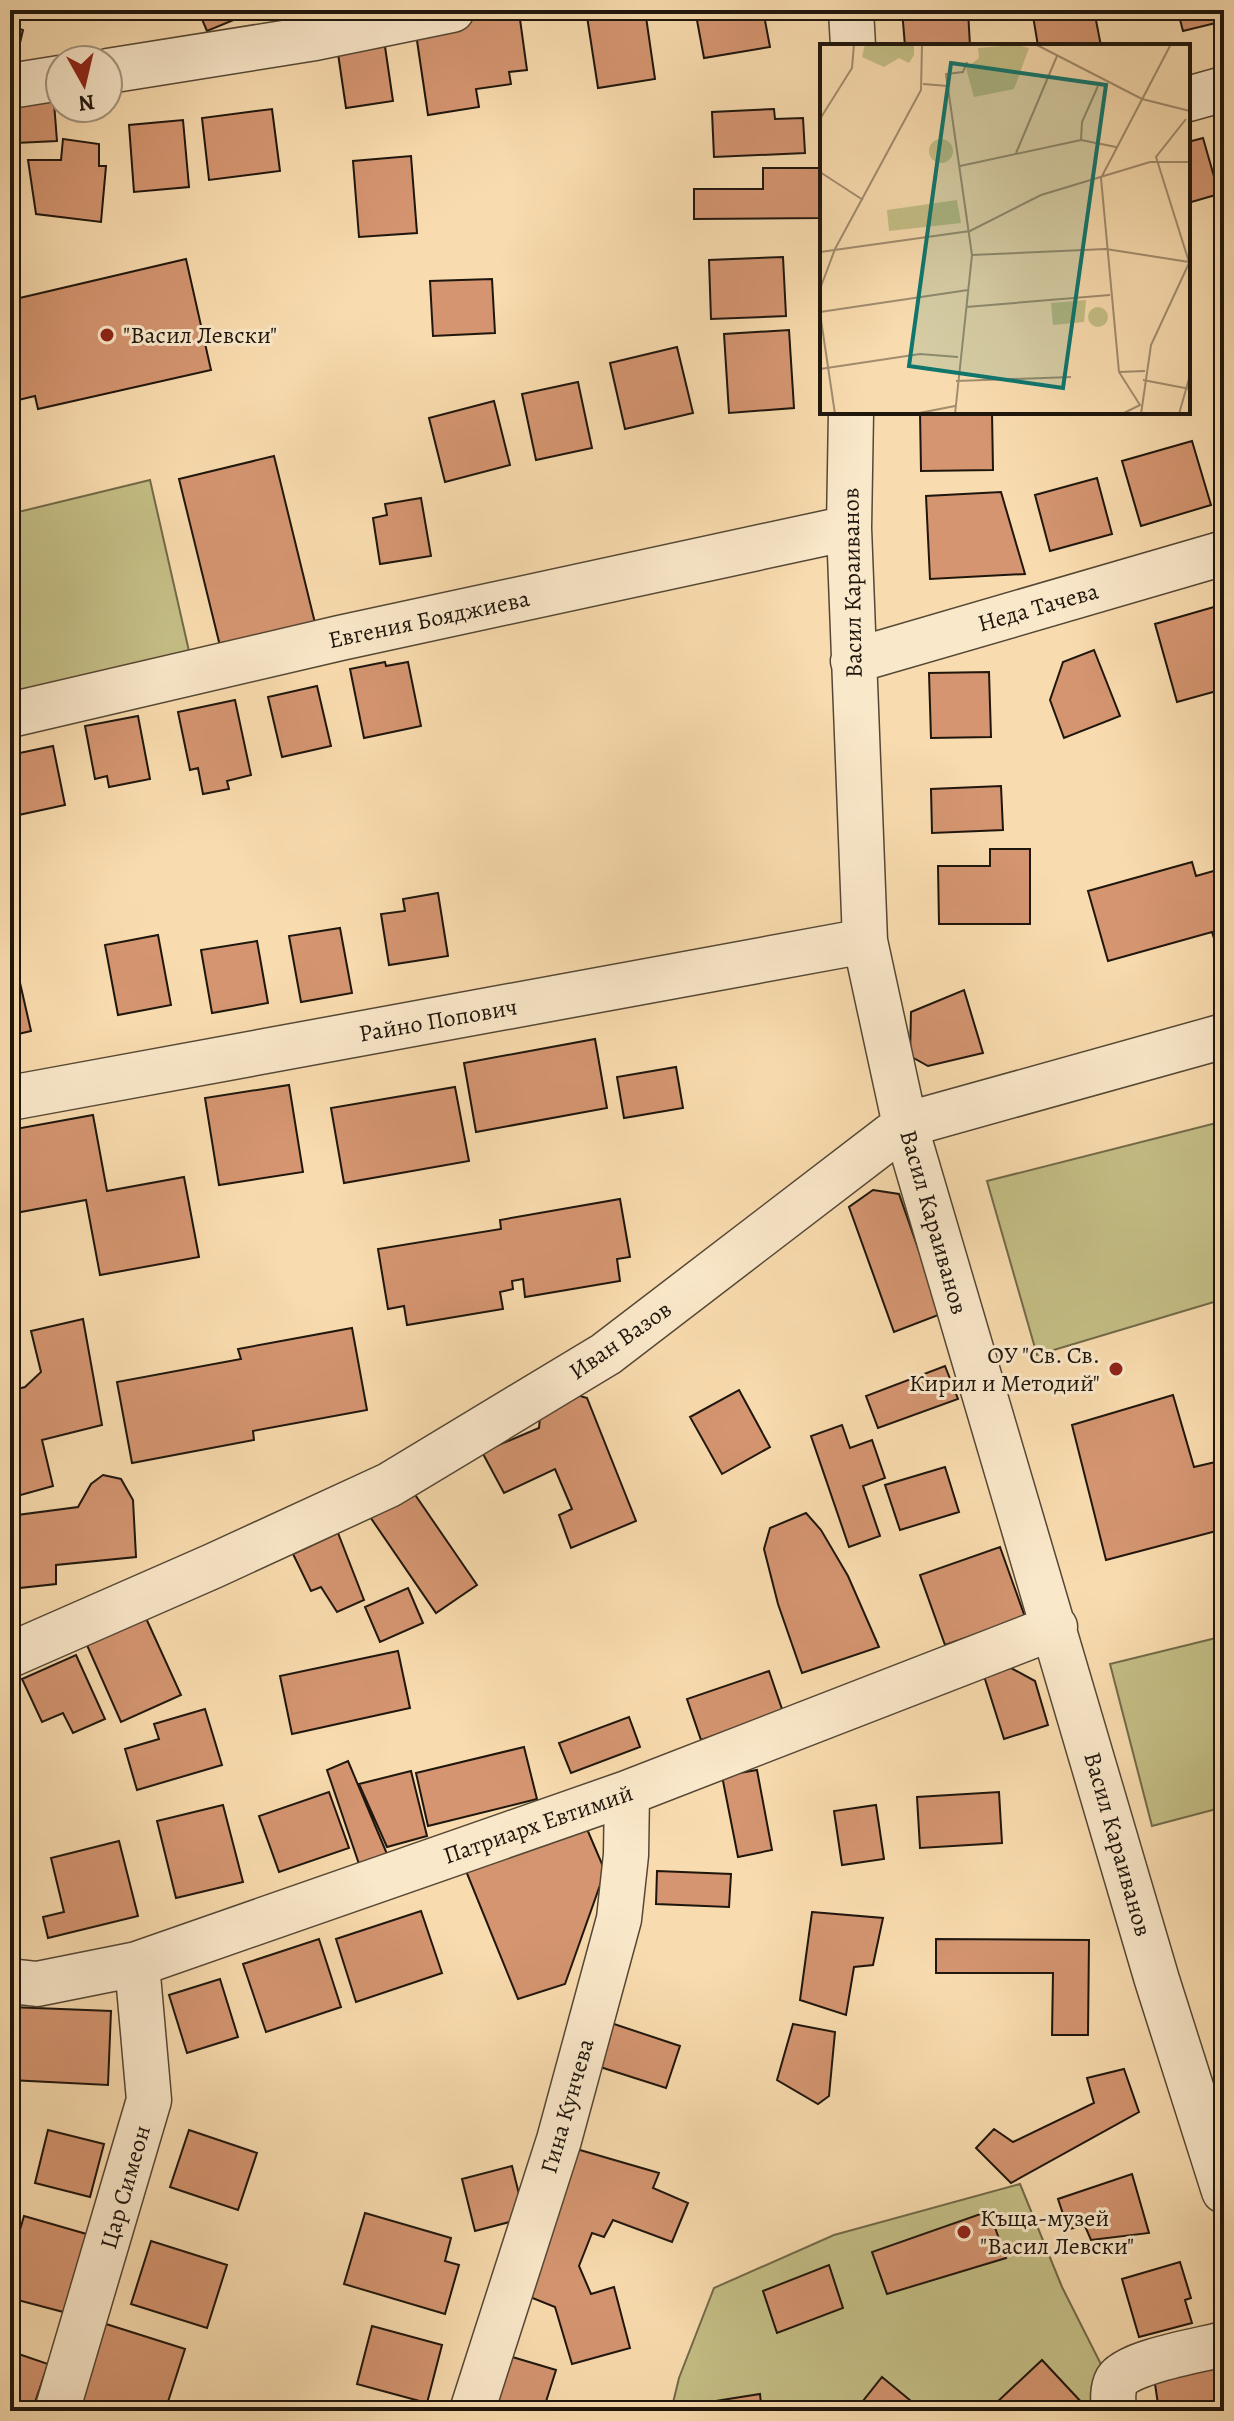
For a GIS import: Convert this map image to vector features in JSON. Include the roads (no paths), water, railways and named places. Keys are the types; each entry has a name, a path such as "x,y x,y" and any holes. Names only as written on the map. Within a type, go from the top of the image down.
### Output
{"street":[{"path":"124,68 315,38 452,10"},
{"path":"851,10 853,44"},
{"path":"10,86 44,81"},
{"path":"1190,98 1224,89"},
{"name":"Васил Караиванов","path":"851,414 849,528 865,941 905,1125 1157,1980 1224,2191"},
{"name":"Евгения Бояджиева","path":"10,715 340,638 849,528"},
{"name":"Неда Тачева","path":"853,661 1224,553"},
{"name":"Райно Попович","path":"10,1098 865,941"},
{"name":"Иван Вазов","path":"10,1655 389,1485 606,1354 905,1125 1224,1036"},
{"name":"Патриарх Евтимий","path":"10,1981 37,1984 137,1964 627,1793 1055,1627"},
{"name":"Гина Кунчева","path":"472,2411 559,2140 619,1919 626,1855 627,1793"},
{"name":"Цар Симеон","path":"59,2407 149,2100 137,1964"},
{"path":"1114,2411 1112,2397 1117,2380 1131,2367 1224,2344"}],"place":[{"name":"\"Васил Левски\"","path":"107,335"},
{"name":"ОУ \"Св. Св. Кирил и Методий\"","path":"1116,1369"},
{"name":"Къща-музей \"Васил Левски\"","path":"964,2232"}]}
